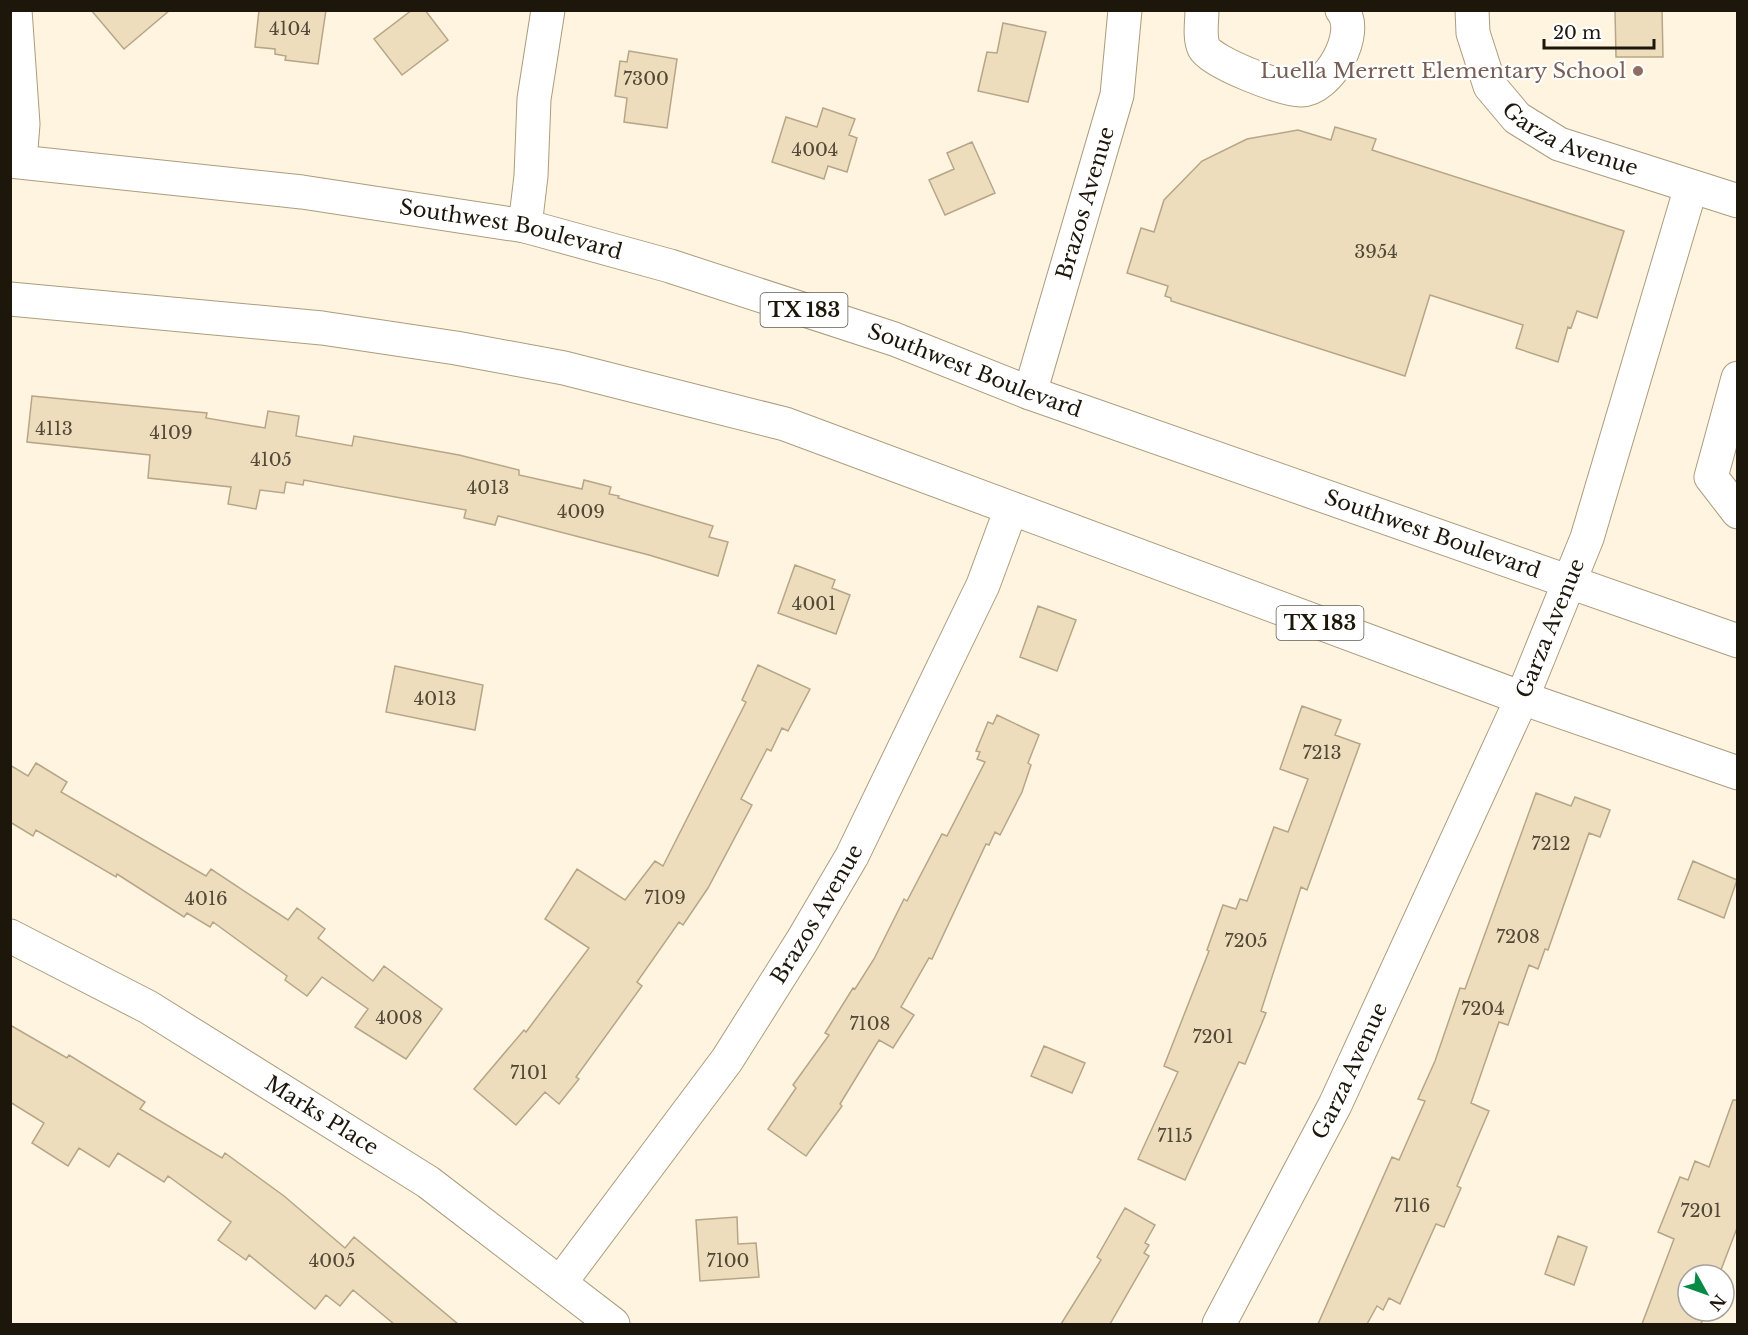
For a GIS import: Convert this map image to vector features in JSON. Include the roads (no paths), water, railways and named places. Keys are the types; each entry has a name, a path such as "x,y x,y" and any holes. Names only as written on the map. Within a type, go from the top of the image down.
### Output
{"street":[{"path":"15,10 23,124 15,161"},
{"path":"525,226 531,176 534,99 548,10"},
{"name":"Brazos Avenue","path":"1030,393 1117,95 1125,10"},
{"path":"1202,10 1201,33 1204,48 1217,60 1240,72 1301,90 1317,85 1329,74 1340,57 1348,33 1346,15 1342,10"},
{"name":"Garza Avenue","path":"1218,1324 1335,1105 1522,698 1587,538 1692,187 1559,144 1517,118 1490,86 1473,33 1472,10"},
{"name":"Southwest Boulevard","path":"15,161 303,192 525,226 670,266 883,335 1030,393 1737,641"},
{"path":"1692,187 1737,201"},
{"name":"TX 183","path":"10,299 322,328 564,368 785,424 1522,698 1737,772"},
{"path":"1737,378 1710,477 1737,512"},
{"name":"Brazos Avenue","path":"560,1283 727,1060 852,856 978,595 1011,509"},
{"name":"Marks Place","path":"10,936 148,1007 418,1176 613,1324"}],"place":[{"name":"Luella Merrett Elementary School","path":"1638,71"}]}
